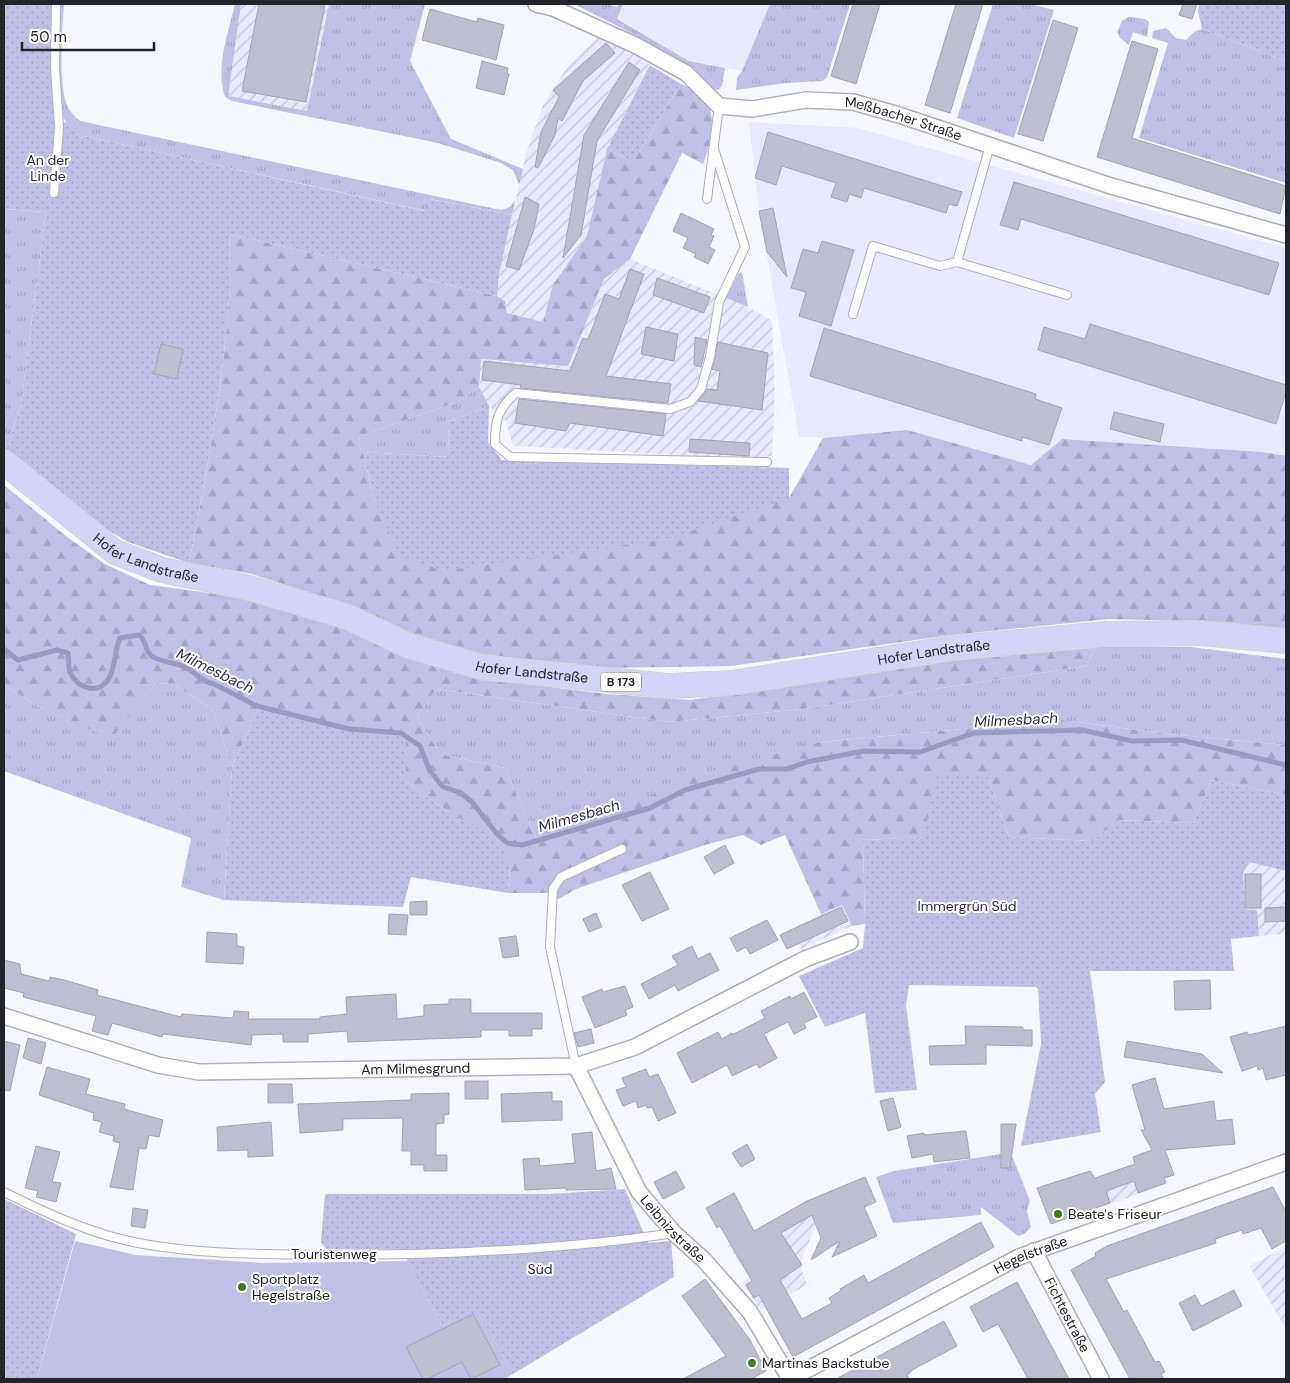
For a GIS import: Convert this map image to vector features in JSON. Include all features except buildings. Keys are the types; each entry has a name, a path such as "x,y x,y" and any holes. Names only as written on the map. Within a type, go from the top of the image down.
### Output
{"main road":[{"name":"Hofer Landstraße","path":"4,462 115,552 162,570 250,588 348,618 407,646 481,667 668,686 731,683 953,648 1106,634 1200,634 1286,641"}],"street":[{"path":"536,4 553,6 634,45 686,73 719,106"},
{"name":"Meßbacher Straße","path":"719,106 752,108 806,100 852,102 899,115 1111,186 1286,235"},
{"name":"Am Milmesgrund","path":"4,1016 158,1065 199,1072 576,1066 635,1048 805,960 850,942"},
{"name":"Leibnizstraße","path":"576,1066 639,1192 674,1234 704,1260 750,1312 790,1379"},
{"name":"Hegelstraße","path":"790,1379 1034,1250 1286,1162"},
{"name":"Fichtestraße","path":"1034,1250 1101,1379"}],"lane":[{"path":"54,193 59,127 55,68 56,4"},
{"path":"708,199 719,106"},
{"path":"957,262 990,145"},
{"path":"714,149 745,248 719,302 710,357 701,389 690,402 670,409 516,393 503,404 495,426 495,444 510,457 767,462"},
{"path":"853,314 873,246 940,266 957,262 1067,295"},
{"path":"576,1066 550,947 553,889 561,877 622,849"},
{"name":"Touristenweg","path":"4,1192 73,1224 138,1243 254,1254 446,1253 617,1241 674,1234"}],"shaded area":[{"path":"241,4 329,4 307,111 228,96"},
{"path":"623,4 770,4 742,71 690,61 617,18"},
{"path":"602,33 650,65 607,149 587,236 554,285 543,322 507,313 505,301 497,296 499,274 526,154 543,105 568,66"},
{"path":"749,122 857,128 1286,248 1286,456 1263,452 1062,439 1031,465 907,430 827,438 799,437 759,211"},
{"path":"630,259 748,307 772,321 775,390 772,456 749,459 513,446 506,421 489,406 479,387 480,359 568,365 604,279"},
{"path":"1249,862 1286,871 1286,934 1259,936 1257,910 1245,909 1243,873"},
{"path":"842,904 852,926 801,949 791,929"},
{"path":"1128,1166 1138,1194 1111,1204 1101,1176"},
{"path":"807,1201 816,1225 800,1263 807,1285 760,1310 743,1283 750,1277 728,1246"},
{"path":"1286,1247 1286,1329 1249,1266"}],"green space":[{"name":"An der Linde","path":"4,4 52,4 53,114 56,120 68,123 79,138 84,136 425,211 429,199 512,215 499,274 497,296 230,234 230,287 224,356 208,460 189,563 128,542 73,510 6,451 21,404 46,212 4,209"},
{"path":"60,4 64,4 62,26 63,89 67,106 80,121 501,210 510,207 515,200 512,215 430,199 426,211 84,136 79,138 63,118 60,99"},
{"path":"235,4 241,4 228,96 307,111 329,4 425,4 410,61 451,139 523,169 519,185 513,170 501,163 438,143 232,101 225,97 222,86 222,62"},
{"path":"574,4 605,4 617,7 618,4 623,4 617,19 689,61 725,68 722,86 718,90 712,89 683,64 637,36"},
{"path":"770,4 850,4 827,77 823,81 786,83 736,90 737,78 742,71"},
{"path":"993,4 1030,4 1054,10 1014,138 957,118"},
{"path":"1199,4 1286,4 1286,61 1202,29 1198,11"},
{"path":"1129,17 1145,19 1149,22 1147,37 1133,32 1129,45 1120,38 1117,32 1122,21"},
{"path":"1166,28 1176,38 1186,40 1194,32 1202,29 1286,61 1286,183 1139,138 1168,43 1152,38 1153,31"},
{"path":"650,65 681,84 633,162 607,149"},
{"path":"681,84 695,89 702,94 710,110 712,119 711,138 703,164 682,153 630,259 604,279 568,366 481,359 479,387 457,402 360,436 358,445 363,452 375,502 789,498 823,438 907,430 1031,465 1062,439 1263,452 1286,456 1286,631 1195,621 1109,619 951,635 731,666 604,668 486,658 411,635 351,606 252,574 189,563 224,357 230,287 230,234 497,296 505,301 507,313 543,322 553,285 587,236 607,149 633,162"},
{"path":"4,209 46,212 21,404 6,451 4,449"},
{"path":"742,272 748,307 726,298 739,273"},
{"path":"479,387 489,406 448,422 449,457 363,452 358,445 360,436 457,402"},
{"path":"489,406 488,442 502,460 789,468 789,498 667,539 443,571 400,556 375,502 363,452 449,457 448,422"},
{"path":"4,485 67,537 105,564 150,585 247,598 341,627 405,655 477,678 607,694 690,700 954,660 1096,646 1086,666 803,709 669,722 436,689 417,717 440,754 505,768 537,841 578,830 696,775 821,742 1062,720 1168,734 1286,745 1286,795 1212,780 1193,823 1119,820 1092,841 1009,837 988,777 924,837 863,840 865,924 852,926 842,905 821,914 785,835 761,845 743,835 708,844 576,889 557,900 548,893 508,893 510,867 449,812 406,782 406,738 391,732 349,730 259,708 232,767 213,710 174,684 156,683 111,739 42,708 4,685"},
{"path":"1096,646 1191,647 1286,659 1286,745 1168,734 1062,720 821,742 578,830 537,841 505,768 440,754 417,717 436,689 669,722 803,709 1086,666"},
{"path":"156,683 174,684 213,710 232,767 224,900 181,887 191,838 4,771 4,685 42,708 111,738"},
{"path":"259,708 349,730 391,732 406,738 406,782 449,812 500,840 510,867 508,893 411,877 403,907 224,900 232,767"},
{"name":"Immergrün Süd","path":"936,774 988,777 1009,837 1092,841 1118,820 1193,823 1212,780 1286,795 1286,871 1249,862 1243,873 1245,909 1257,910 1259,936 1231,939 1234,971 1090,971 1105,1082 1095,1094 1101,1132 1021,1146 1041,1044 1038,989 1036,987 909,985 906,1006 917,1090 875,1093 865,1013 825,1027 799,976 863,948 865,924 863,840 924,837"},
{"path":"1007,1153 1013,1158 1030,1201 1027,1211 1031,1227 1024,1234 1018,1236 981,1207 981,1215 893,1223 876,1177 894,1171"},
{"name":"Süd","path":"625,1189 648,1243 671,1241 674,1277 513,1374 478,1312 442,1326 402,1250 326,1249 321,1242 325,1194 550,1194"},
{"path":"4,1199 76,1234 37,1379 4,1379"},
{"name":"Sportplatz Hegelstraße","path":"75,1241 136,1255 264,1263 408,1261 442,1326 478,1311 513,1374 504,1379 37,1379"}],"waterway":[{"name":"Milmesbach","path":"4,649 18,660 57,650 68,653 69,670 77,682 87,688 98,688 111,675 120,638 139,635 142,637 148,652 153,657 187,668 206,682 214,684 257,706 349,729 401,733 420,746 430,771 443,787 461,793 472,802 497,834 507,843 522,845 650,808 685,790 759,769 787,769 807,762 864,751 920,752 974,733 1082,730 1132,741 1181,740 1286,765"}],"place":[{"name":"Beate's Friseur","path":"1058,1214"},
{"name":"Sportplatz Hegelstraße","path":"242,1287"},
{"name":"Martinas Backstube","path":"752,1363"}]}
